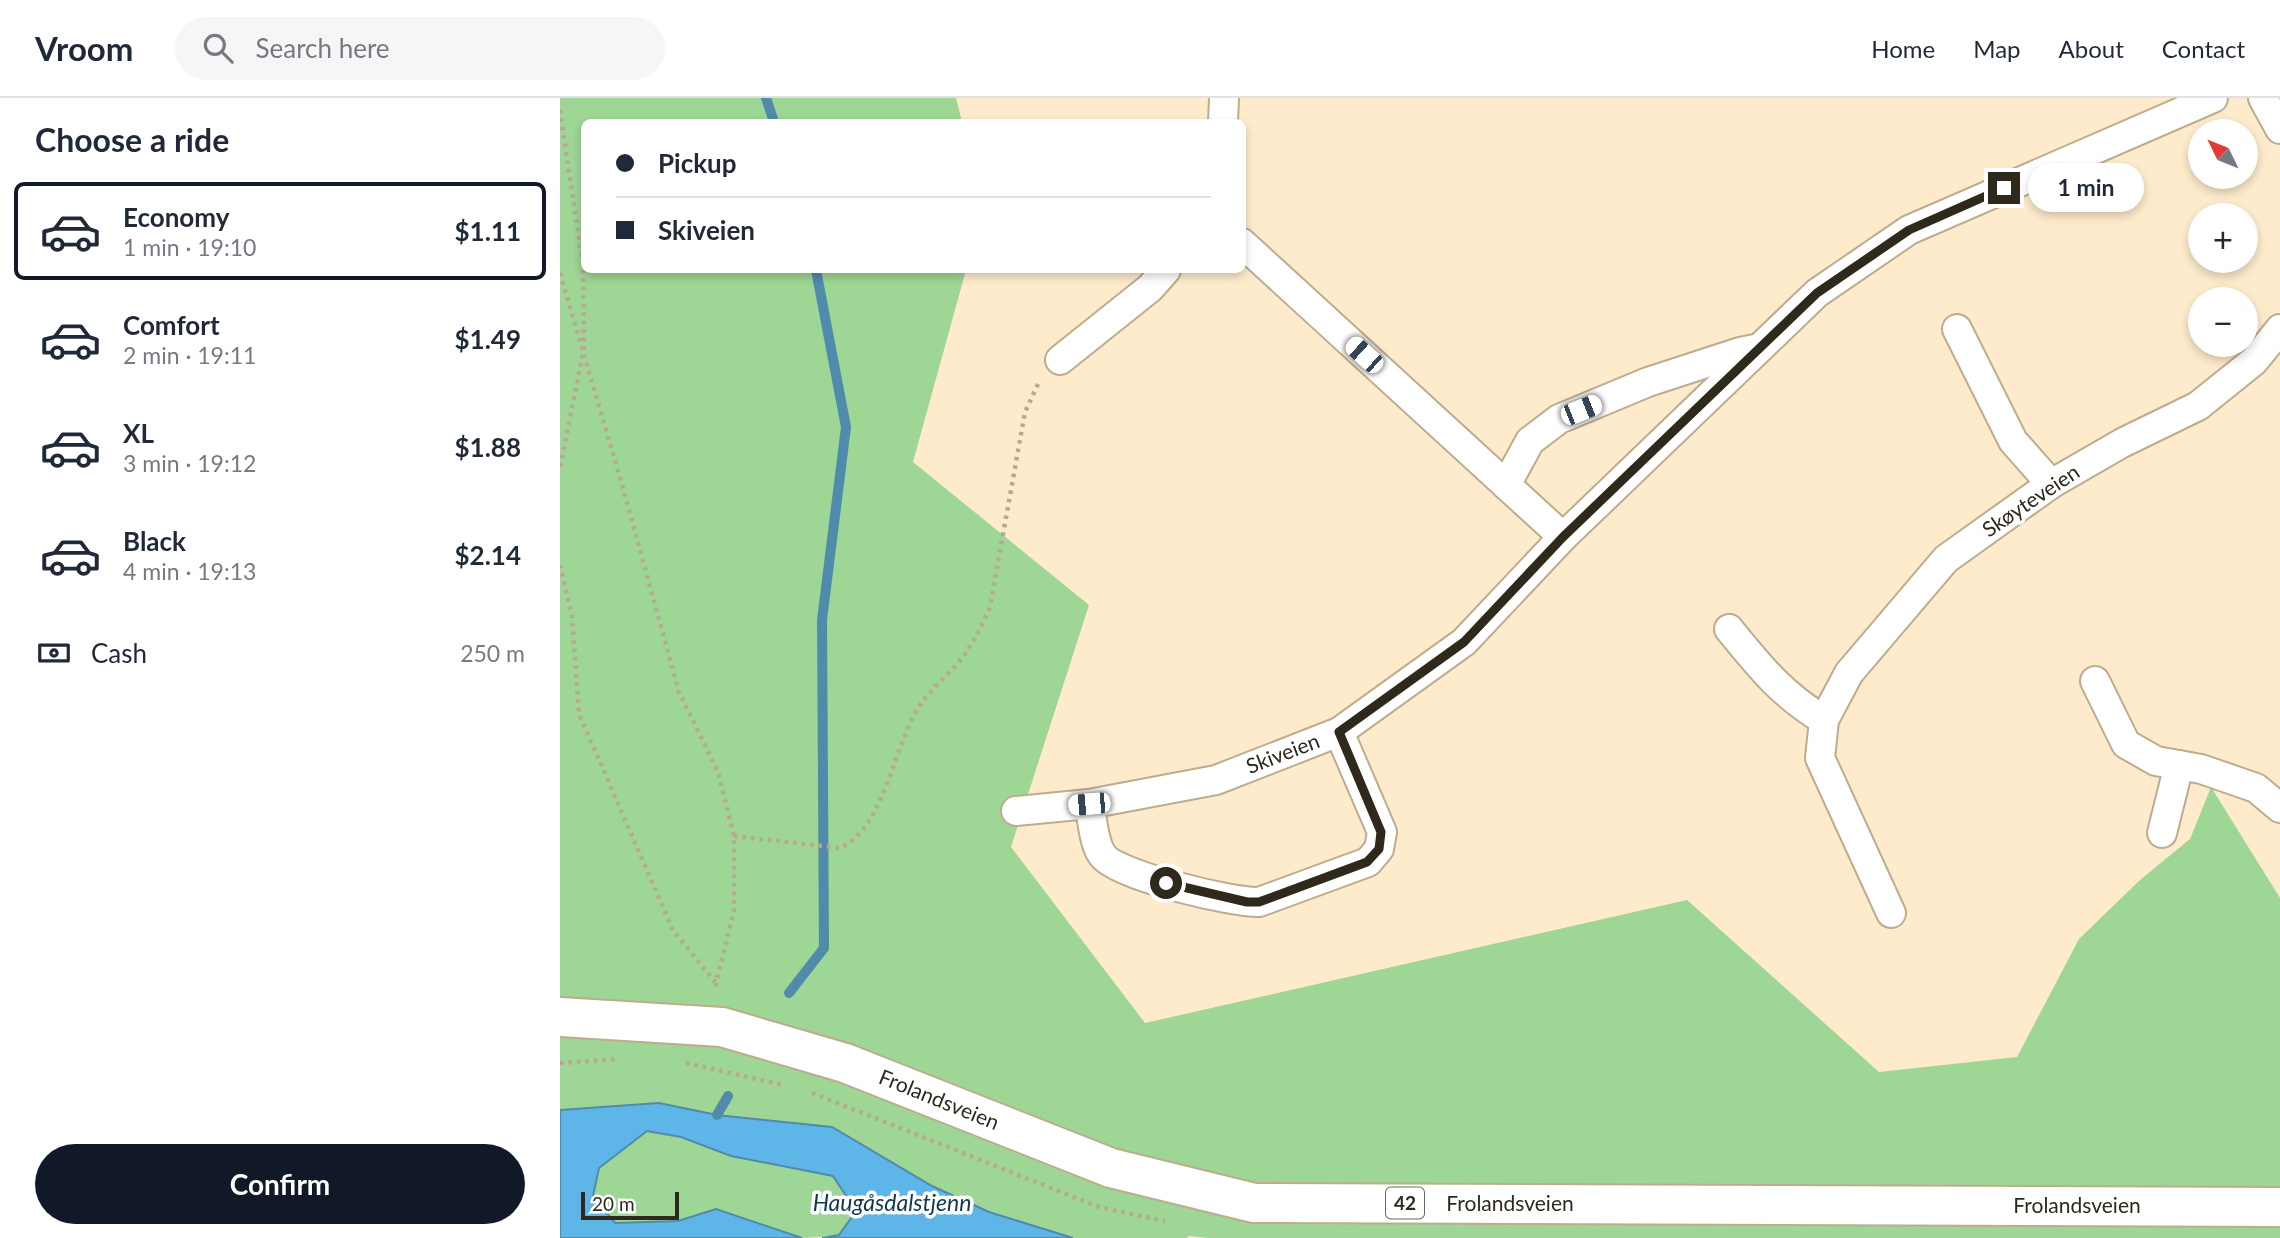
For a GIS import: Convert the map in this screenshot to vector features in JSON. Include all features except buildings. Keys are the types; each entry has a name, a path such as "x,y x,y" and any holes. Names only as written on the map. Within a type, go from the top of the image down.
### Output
{"main road":[{"name":"Frolandsveien","path":"560,1017 722,1027 845,1063 1111,1168 1254,1203 2280,1207"}],"street":[{"path":"1223,119 1224,98"},
{"name":"Skiveien","path":"1016,811 1089,804 1216,780 1339,732 1464,642 1563,537 1817,293 1909,230 2213,98"},
{"path":"2263,98 2280,129"},
{"path":"1246,247 1563,537"},
{"path":"1060,360 1150,288 1163,273"},
{"path":"1957,329 2013,441 2051,484"},
{"name":"Skøyteveien","path":"1891,913 1820,758 1824,720 1849,673 1946,559 2051,484 2122,443 2198,406 2254,361 2280,329"},
{"path":"1506,485 1530,441 1559,419 1648,382 1740,352 1758,349"},
{"path":"1729,629 1765,673 1800,706 1824,720"},
{"path":"2095,681 2126,744 2156,761 2201,769 2256,788 2280,808"},
{"path":"1089,804 1098,848 1105,859 1126,870 1185,889 1259,902 1367,862 1379,849 1381,832 1339,732"},
{"path":"2162,833 2179,765"}],"path":[{"path":"560,110 581,253"},
{"path":"560,273 584,348 679,692 718,772 734,836 734,911 716,983 722,1027"},
{"path":"560,468 584,348 583,273"},
{"path":"734,836 839,848 849,844 869,821 921,704 960,660 979,633 990,607 1025,412 1039,381 1060,360"},
{"path":"560,565 572,616 579,714 673,930 716,983"},
{"path":"560,1063 629,1058"},
{"path":"684,1062 789,1087"},
{"path":"803,1090 1099,1207 1176,1224"}],"green space":[{"path":"560,98 956,98 961,119 581,119 581,273 965,273 913,462 1089,605 1011,847 1145,1023 1687,900 1879,1072 2017,1057 2079,939 2140,880 2190,839 2211,787 2280,898 2280,1238 1073,1238 989,1212 932,1186 832,1127 717,1115 659,1103 560,1110"},
{"path":"646,1131 681,1137 731,1156 833,1176 856,1210 839,1236 802,1238 716,1209 678,1221 615,1223 593,1196 599,1168"}],"water":[{"name":"Haugåsdalstjenn","path":"659,1103 717,1115 832,1127 932,1186 989,1212 1073,1238 822,1238 839,1235 856,1211 833,1176 731,1156 681,1137 647,1131 599,1168 593,1196 615,1223 678,1221 716,1209 802,1238 560,1238 560,1110"}],"waterway":[{"path":"766,98 773,119"},
{"path":"789,993 824,948 822,620 846,427 817,273"},
{"path":"717,1115 728,1096"}],"route":[{"path":"1166,883 1247,902 1259,902 1367,862 1379,849 1381,832 1339,732 1464,642 1563,537 1817,293 1909,230 2004,188"}]}
